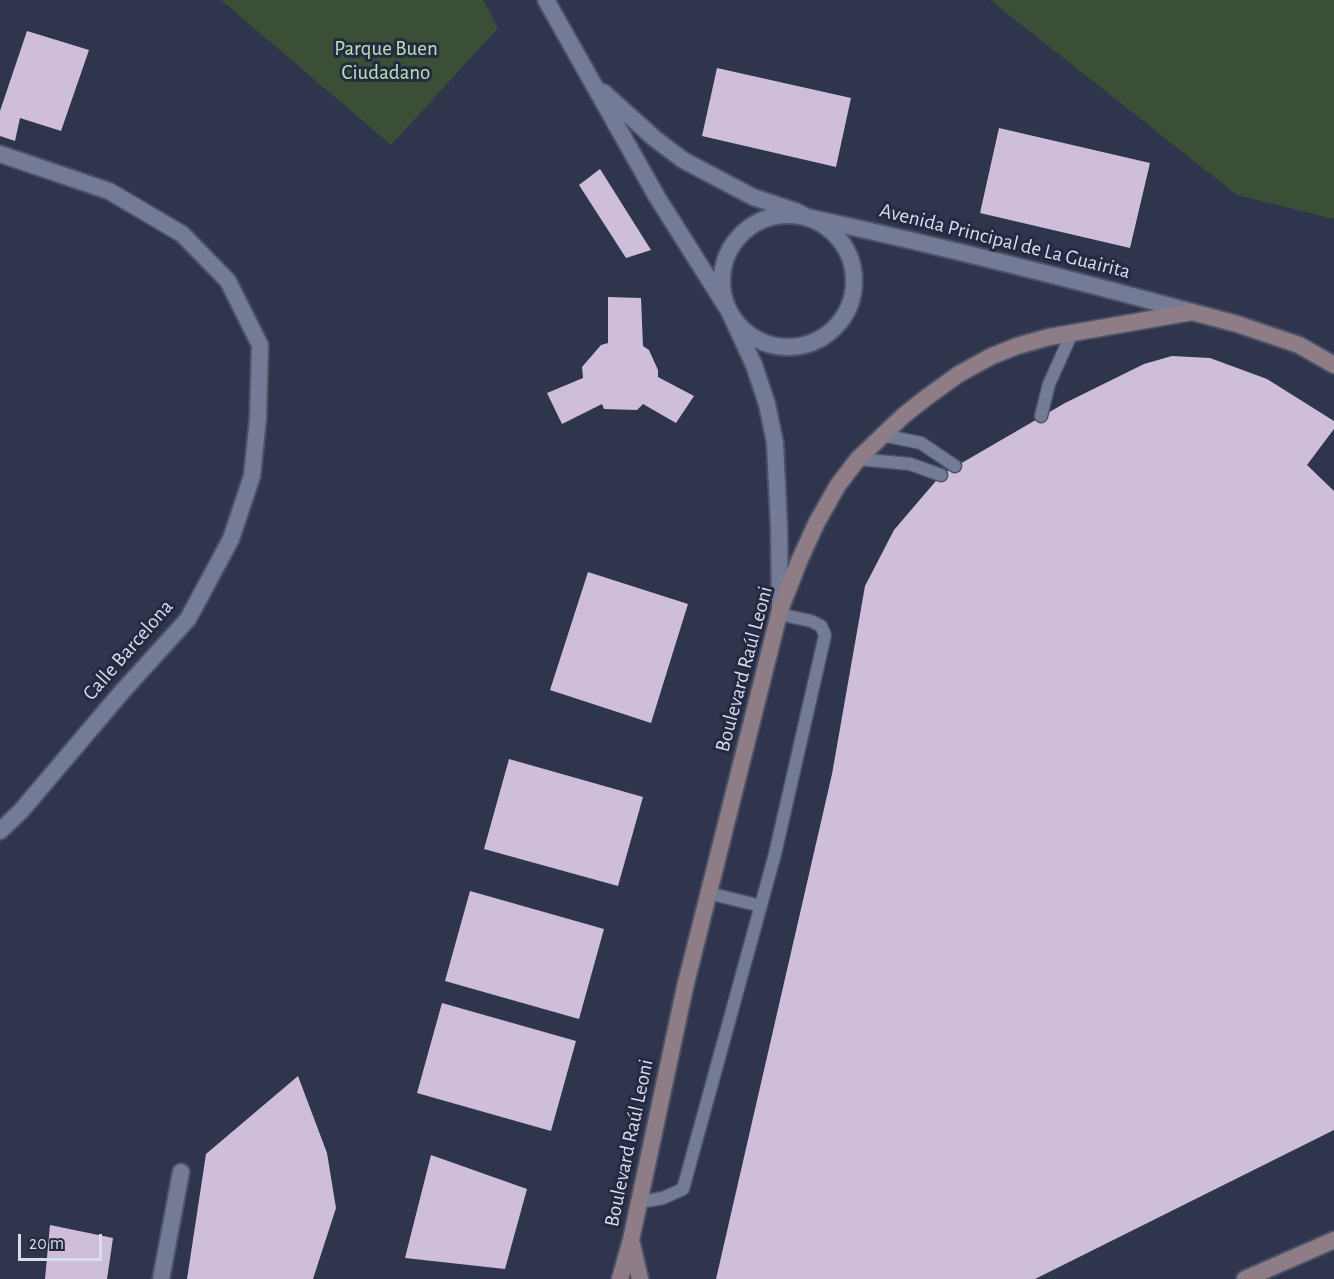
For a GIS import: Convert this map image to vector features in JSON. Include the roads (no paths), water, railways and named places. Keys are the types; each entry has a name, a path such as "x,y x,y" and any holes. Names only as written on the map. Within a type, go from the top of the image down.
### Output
{"main road":[{"name":"Boulevard Raúl Leoni","path":"620,1279 632,1240 685,987 779,612 817,522 838,485 858,459 882,435 927,397 959,374 992,356 1017,346 1072,333 1192,312 1299,345 1334,365"},
{"path":"632,1240 640,1279"},
{"path":"1245,1279 1334,1240"}],"street":[{"name":"Avenida Principal de La Guairita","path":"546,0 591,81 657,197 738,324 762,342 792,347 808,345 822,339 834,329 844,318 851,304 854,274 844,245 834,233 795,211 753,197 683,160 654,138 591,81"},
{"name":"Calle Barcelona","path":"0,154 109,191 182,234 228,281 260,345 258,418 252,476 231,539 188,619 121,693 21,811 0,831"},
{"name":"Avenida Principal de La Guairita","path":"779,612 779,527 775,443 767,404 754,365 729,311 722,281 729,251 749,228 776,216 807,217 934,245 1192,312"},
{"path":"161,1279 181,1172"}],"lane":[{"path":"1041,416 1049,384 1072,333"},
{"path":"882,435 921,443 955,466"},
{"path":"858,459 910,464 940,475"},
{"path":"639,1202 663,1198 683,1189 775,854 825,635 820,626 812,621 779,612"},
{"path":"708,893 761,906"}],"park label":[{"name":"Parque Buen Ciudadano","path":"386,61"}]}
